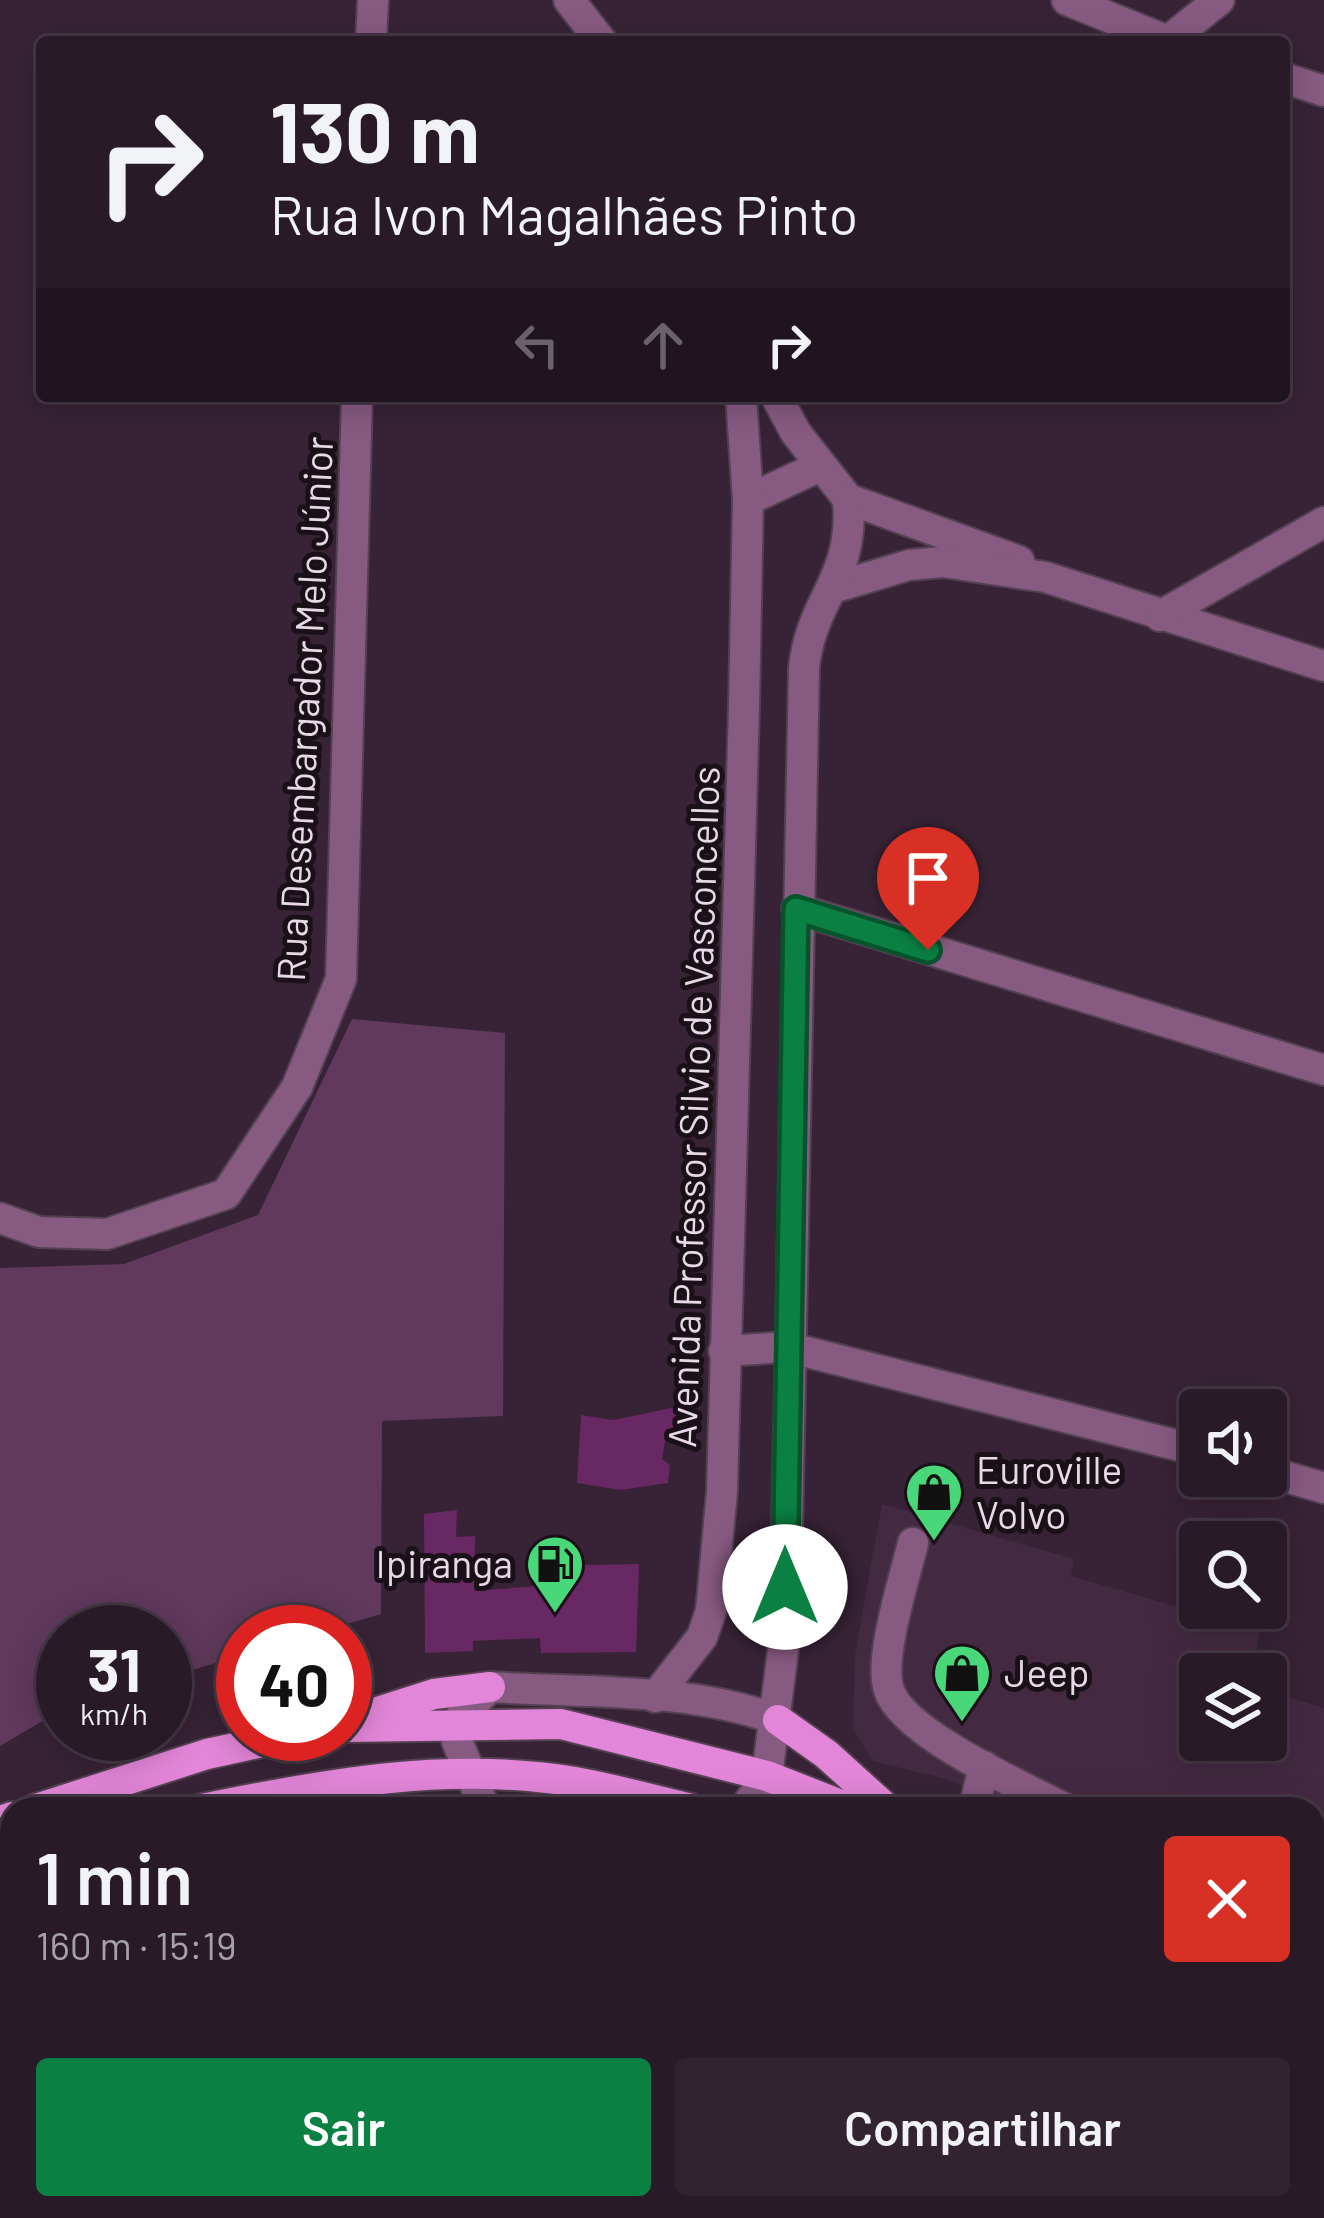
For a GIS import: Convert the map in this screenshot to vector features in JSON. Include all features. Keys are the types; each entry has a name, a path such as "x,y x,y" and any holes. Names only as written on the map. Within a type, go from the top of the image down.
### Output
{"main road":[{"path":"372,1716 434,1694 490,1688"},
{"path":"778,1720 826,1754 874,1797"},
{"path":"372,1724 561,1724 767,1776 820,1797"},
{"path":"74,1797 216,1752"},
{"path":"259,1797 416,1774 572,1782 639,1797"}],"street":[{"path":"569,0 597,36"},
{"path":"1067,0 1154,36"},
{"path":"1176,36 1219,0"},
{"path":"371,36 373,3"},
{"path":"1290,80 1324,91"},
{"name":"Rua Desembargador Melo Júnior","path":"0,1218 39,1232 107,1234 226,1194 297,1087 340,979 358,402"},
{"name":"Avenida Professor Silvio de Vasconcellos","path":"655,1696 702,1637 711,1611 722,1491 748,500 741,402"},
{"path":"780,402 820,466 848,499 1011,557 1045,577"},
{"path":"748,500 820,466"},
{"path":"752,1797 767,1776 778,1720 785,1635 796,909 806,649 824,601 836,587 849,546 848,499"},
{"path":"1160,616 1324,522"},
{"path":"836,587 909,565 944,562 1045,577 1324,666"},
{"path":"796,909 1324,1070"},
{"path":"724,1351 787,1347 1179,1446"},
{"path":"1287,1477 1324,1488"},
{"path":"913,1543 888,1661 888,1688 901,1712 984,1766 1043,1797"},
{"path":"479,1797 457,1741 459,1722 490,1688 655,1696 744,1707 778,1720"},
{"path":"977,1797 984,1766"}],"shaded area":[{"path":"352,1019 505,1033 503,1416 382,1421 381,1614 372,1617 372,1605 216,1605 216,1663 192,1670 192,1605 36,1605 36,1725 0,1746 0,1268 124,1264 258,1215"},
{"path":"882,1504 1074,1559 1071,1576 1179,1607 1179,1629 1260,1631 1256,1653 1179,1653 1179,1761 1287,1761 1287,1697 1324,1708 1324,1797 992,1797 946,1779 873,1761 853,1729 855,1654"}],"building":[{"path":"691,1404 687,1421 666,1435 662,1459 670,1465 668,1483 620,1490 577,1483 581,1415 613,1420"},
{"name":"Ipiranga","path":"457,1510 456,1537 475,1536 474,1591 537,1586 541,1566 639,1564 636,1652 541,1653 540,1638 473,1641 473,1651 425,1653 424,1514"}],"place":[{"name":"Euroville Volvo","path":"934,1543"},
{"name":"Ipiranga","path":"555,1615"},
{"name":"Jeep","path":"962,1724"}],"route":[{"path":"785,1587 796,909 928,950"}]}
